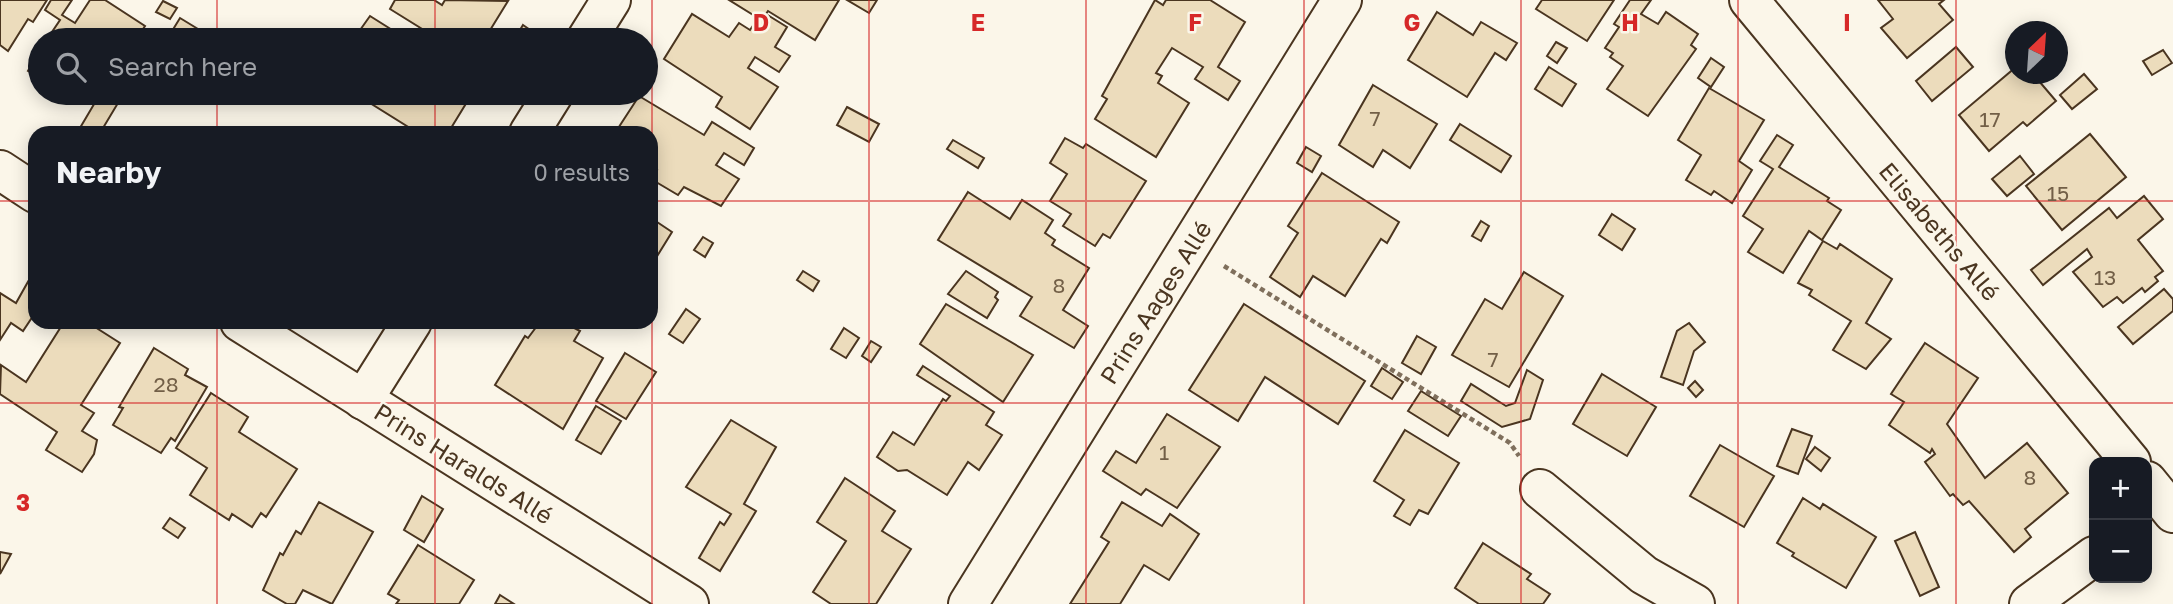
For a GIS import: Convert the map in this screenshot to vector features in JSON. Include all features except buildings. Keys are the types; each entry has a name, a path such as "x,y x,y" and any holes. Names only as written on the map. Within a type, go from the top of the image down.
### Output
{"street":[{"path":"594,28 611,0"},
{"name":"Prins Aages Allé","path":"968,604 1342,0"},
{"name":"Elisabeths Allé","path":"1749,0 2128,457"},
{"path":"533,126 546,105"},
{"path":"0,170 28,188"},
{"name":"Prins Haralds Allé","path":"251,329 689,604"},
{"path":"363,400 408,329"},
{"path":"1540,489 1644,575 1695,604"},
{"path":"2029,604 2089,560"}],"path":[{"path":"1190,245 1510,443 1540,489"}]}
